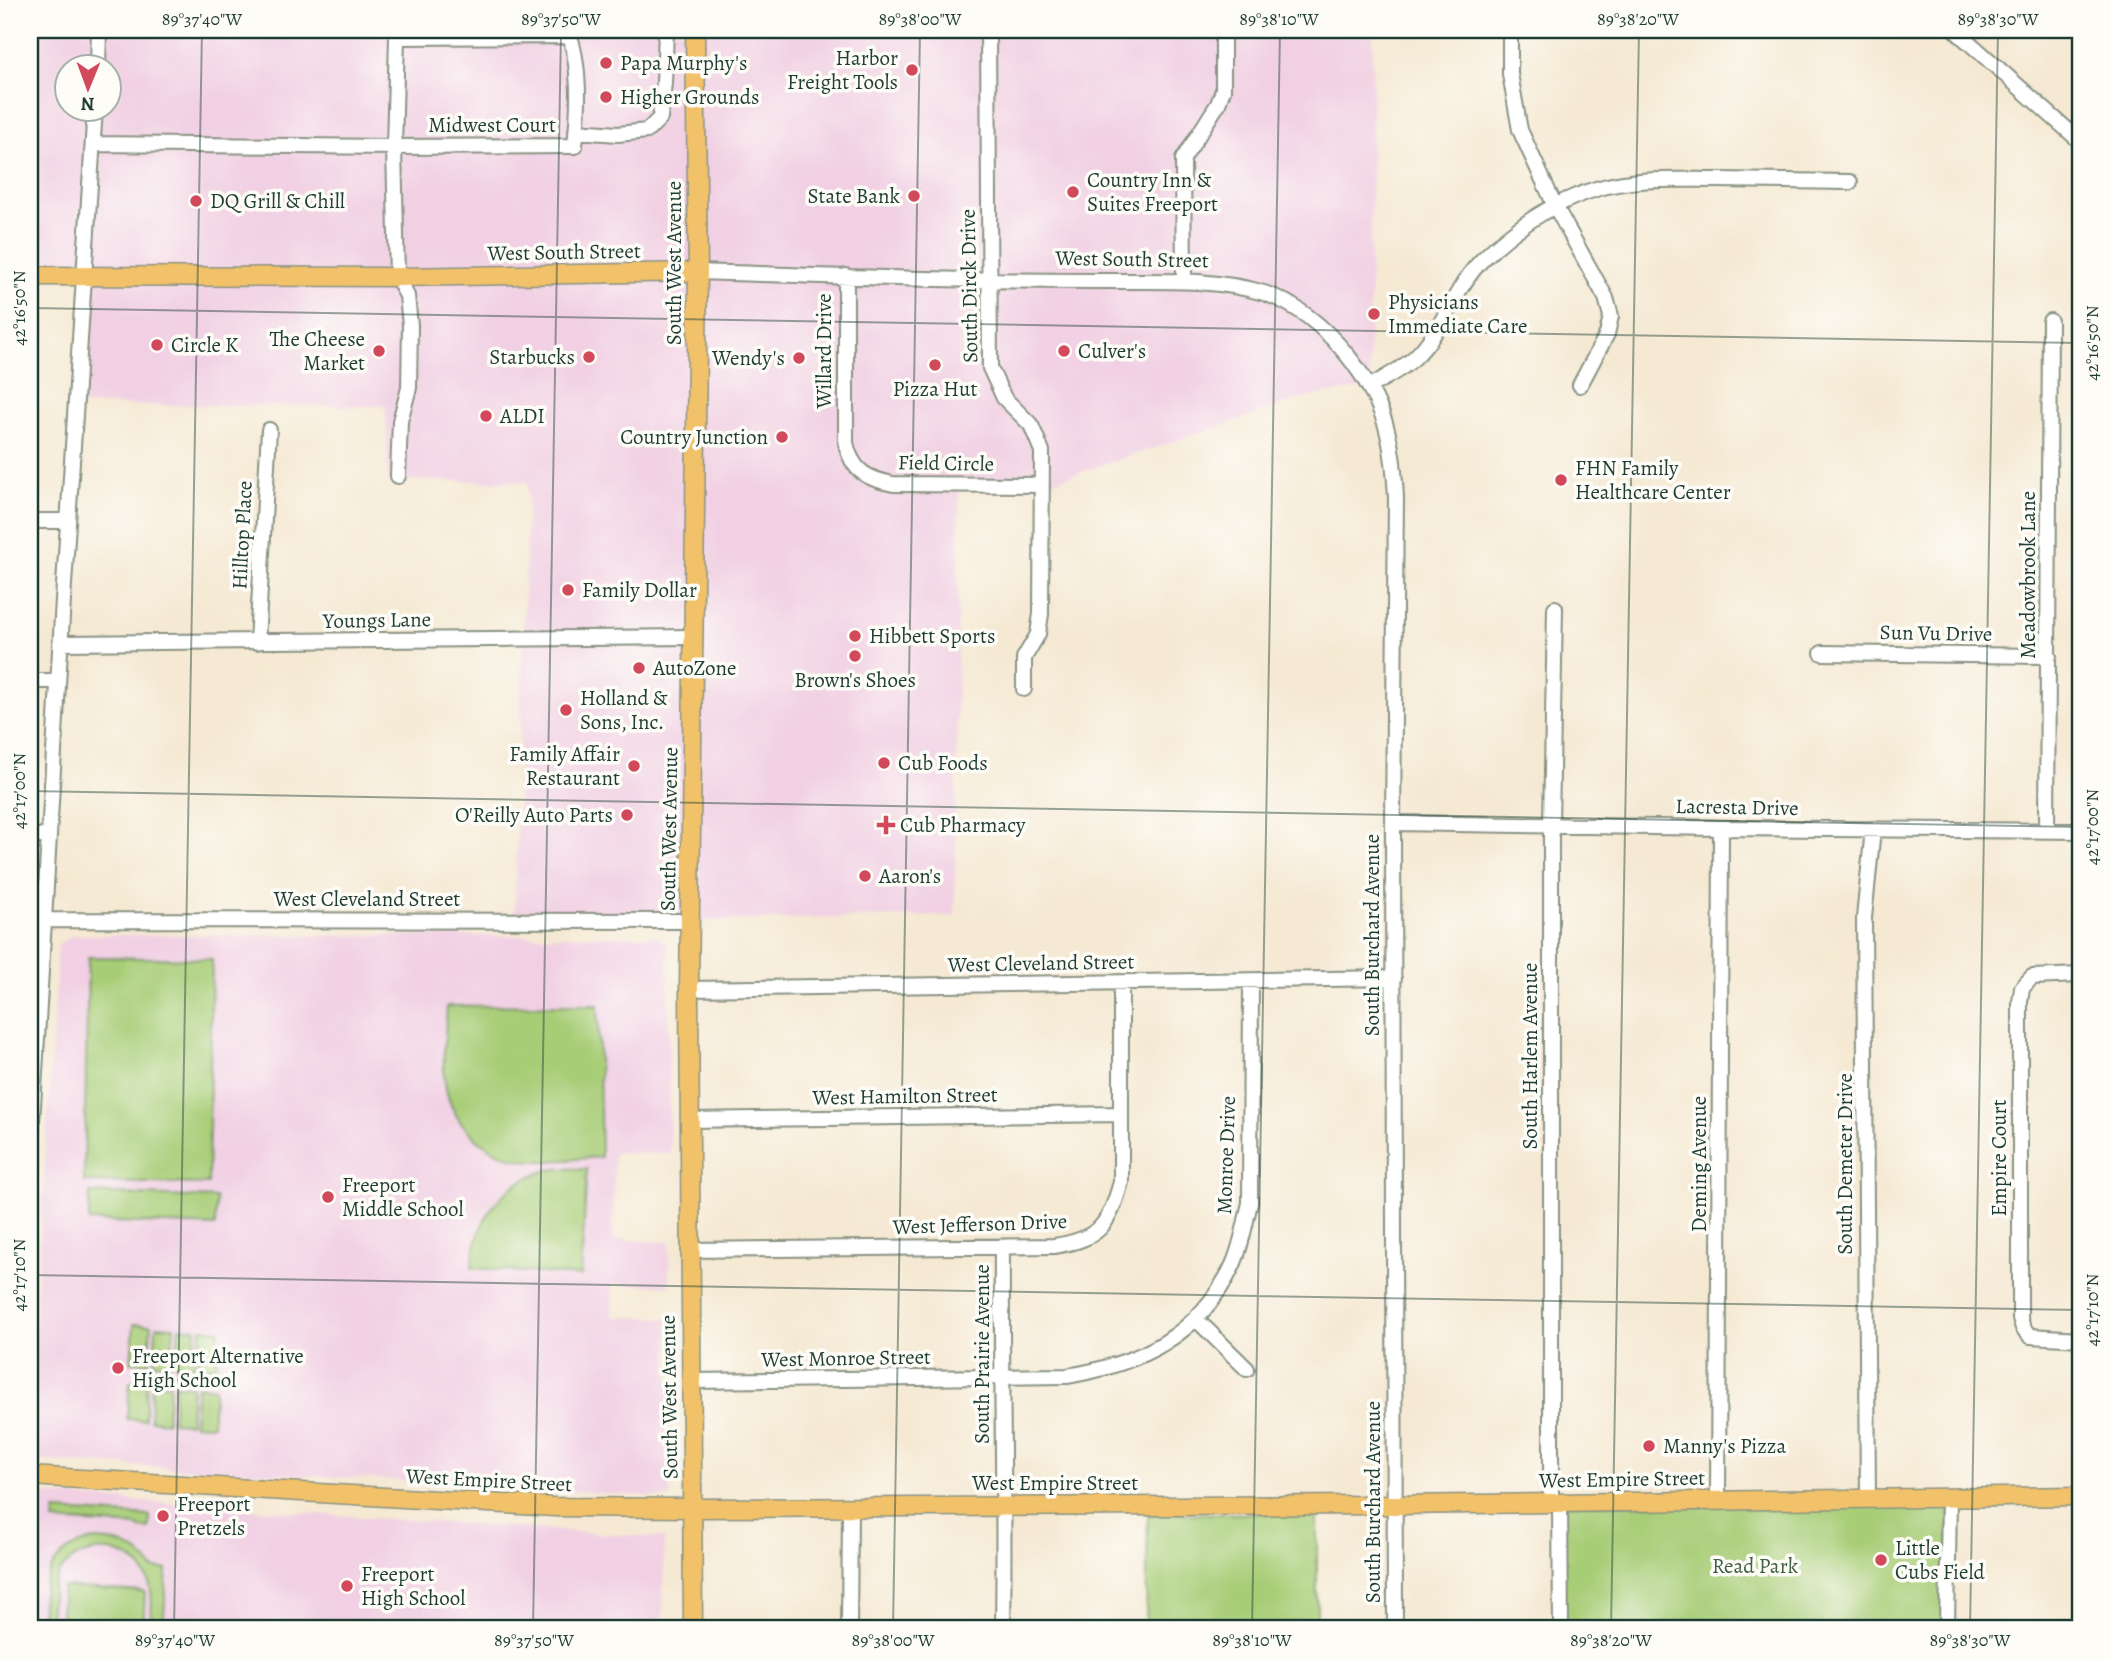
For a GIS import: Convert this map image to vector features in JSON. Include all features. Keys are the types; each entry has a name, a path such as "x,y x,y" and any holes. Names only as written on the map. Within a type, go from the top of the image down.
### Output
{"main road":[{"name":"South West Avenue","path":"693,1629 689,989 698,272 695,30"},
{"name":"West South Street","path":"30,276 397,277 698,272"},
{"name":"West Empire Street","path":"30,1476 555,1507 850,1509 1555,1504 2081,1496"}],"street":[{"path":"98,52 99,30"},
{"name":"Midwest Court","path":"576,131 618,134 647,131 660,118 666,30"},
{"name":"South Dirck Drive","path":"988,30 990,368 1004,398 1031,425 1042,451 1041,614 1038,634 1024,658 1024,689"},
{"path":"1184,281 1183,159 1218,104 1223,90 1223,30"},
{"path":"1510,30 1510,74 1520,130 1555,206 1606,298 1611,316 1607,334 1580,386"},
{"path":"1955,30 2081,142"},
{"name":"Midwest Court","path":"394,147 575,146 578,118 577,77 569,33 397,37 394,147 397,277 407,296 410,317 409,388 400,421 398,476"},
{"path":"30,1156 34,1005 44,920 94,122"},
{"path":"93,144 394,147"},
{"path":"1369,387 1413,360 1482,260 1555,206 1597,189 1632,181 1850,182"},
{"name":"West South Street","path":"698,272 989,280 1184,281 1216,283 1267,294"},
{"name":"Willard Drive","path":"845,426 846,276"},
{"name":"South Burchard Avenue","path":"1267,294 1304,313 1334,339 1369,387 1387,424 1394,460 1395,1629"},
{"name":"Meadowbrook Lane","path":"2047,830 2050,321"},
{"name":"Field Circle","path":"845,426 849,456 857,468 871,480 892,484 1042,485"},
{"name":"Hilltop Place","path":"257,642 269,430"},
{"path":"30,521 68,521"},
{"name":"South Harlem Avenue","path":"1555,608 1551,825 1555,1504 1561,1629"},
{"name":"Youngs Lane","path":"60,643 695,637"},
{"name":"Sun Vu Drive","path":"1822,653 2049,656"},
{"path":"30,681 58,681"},
{"name":"Lacresta Drive","path":"1393,823 2081,831"},
{"name":"Deming Avenue","path":"1718,1500 1721,828"},
{"name":"South Demeter Drive","path":"1868,1499 1864,918 1873,829"},
{"path":"30,836 49,836"},
{"name":"West Cleveland Street","path":"44,920 690,921"},
{"name":"Empire Court","path":"2081,975 2032,977 2022,988 2020,1002 2020,1318 2023,1328 2030,1336 2081,1339"},
{"name":"West Cleveland Street","path":"689,989 1394,978"},
{"name":"Monroe Drive","path":"1001,1377 1066,1376 1106,1370 1140,1357 1166,1342 1196,1319 1233,1264 1250,1203 1251,981"},
{"name":"West Jefferson Drive","path":"690,1250 1054,1246 1077,1242 1099,1230 1114,1210 1121,1182 1121,983"},
{"name":"West Hamilton Street","path":"690,1120 1121,1114"},
{"name":"South Prairie Avenue","path":"1002,1246 1001,1377 1005,1506 1003,1629"},
{"path":"1196,1319 1247,1369"},
{"name":"West Monroe Street","path":"691,1381 1001,1377"},
{"path":"1947,1629 1949,1497"},
{"path":"849,1629 850,1509"}],"shaded area":[{"path":"30,30 1373,30 1369,387 1308,397 1042,485 959,485 955,916 514,921 528,482 388,480 386,406 75,405 84,277 30,276"},
{"name":"Freeport Middle School","path":"73,935 657,936 668,945 670,1153 614,1153 613,1240 670,1242 669,1286 613,1284 612,1317 668,1318 670,1498 30,1460 30,1410 58,944"},
{"name":"Freeport High School","path":"32,1494 664,1538 663,1629 30,1629"}],"green space":[{"path":"88,957 212,959 208,1184 84,1182"},
{"path":"598,1005 601,1157 552,1161 520,1159 480,1141 459,1120 445,1082 447,1006"},
{"path":"587,1169 581,1276 472,1268 474,1250 485,1219 504,1194 532,1176 549,1170"},
{"path":"90,1193 216,1198 215,1226 89,1221"},
{"path":"134,1324 151,1325 149,1363 131,1362"},
{"path":"156,1326 174,1327 171,1364 154,1363"},
{"path":"179,1327 196,1329 194,1366 176,1365"},
{"path":"201,1329 219,1330 216,1368 198,1366"},
{"path":"130,1382 147,1383 145,1420 127,1419"},
{"path":"152,1383 170,1384 167,1422 150,1420"},
{"path":"175,1385 192,1386 190,1423 172,1422"},
{"path":"197,1386 215,1388 212,1425 194,1424"},
{"name":"Read Park","path":"1949,1503 1949,1629 1561,1629 1560,1504"},
{"path":"55,1511 150,1516 149,1529 54,1521"},
{"path":"1317,1513 1317,1629 1146,1629 1148,1514"},
{"path":"94,1540 128,1547 153,1569 167,1569 163,1629 150,1629 151,1589 137,1564 126,1556 99,1551 73,1559 63,1568 53,1587 50,1629 40,1629 49,1573 65,1552"},
{"path":"63,1587 145,1592 143,1629 60,1629"}],"place":[{"name":"Papa Murphy's","path":"606,63"},
{"name":"Harbor Freight Tools","path":"912,70"},
{"name":"Higher Grounds","path":"606,97"},
{"name":"Country Inn & Suites Freeport","path":"1073,192"},
{"name":"State Bank","path":"914,196"},
{"name":"DQ Grill & Chill","path":"196,201"},
{"name":"Physicians Immediate Care","path":"1374,314"},
{"name":"Circle K","path":"157,345"},
{"name":"The Cheese Market","path":"379,351"},
{"name":"Culver's","path":"1064,351"},
{"name":"Starbucks","path":"589,357"},
{"name":"Wendy's","path":"799,358"},
{"name":"Pizza Hut","path":"935,365"},
{"name":"ALDI","path":"486,416"},
{"name":"Country Junction","path":"782,437"},
{"name":"FHN Family Healthcare Center","path":"1561,480"},
{"name":"Family Dollar","path":"568,590"},
{"name":"Hibbett Sports","path":"855,636"},
{"name":"Brown's Shoes","path":"855,656"},
{"name":"AutoZone","path":"639,668"},
{"name":"Holland & Sons, Inc.","path":"566,710"},
{"name":"Cub Foods","path":"884,763"},
{"name":"Family Affair Restaurant","path":"634,766"},
{"name":"O'Reilly Auto Parts","path":"627,815"},
{"name":"Cub Pharmacy","path":"886,825"},
{"name":"Aaron's","path":"865,876"},
{"name":"Freeport Middle School","path":"328,1197"},
{"name":"Freeport Alternative High School","path":"118,1368"},
{"name":"Manny's Pizza","path":"1649,1446"},
{"name":"Freeport Pretzels","path":"163,1516"},
{"name":"Little Cubs Field","path":"1881,1560"},
{"name":"Freeport High School","path":"347,1586"}]}
